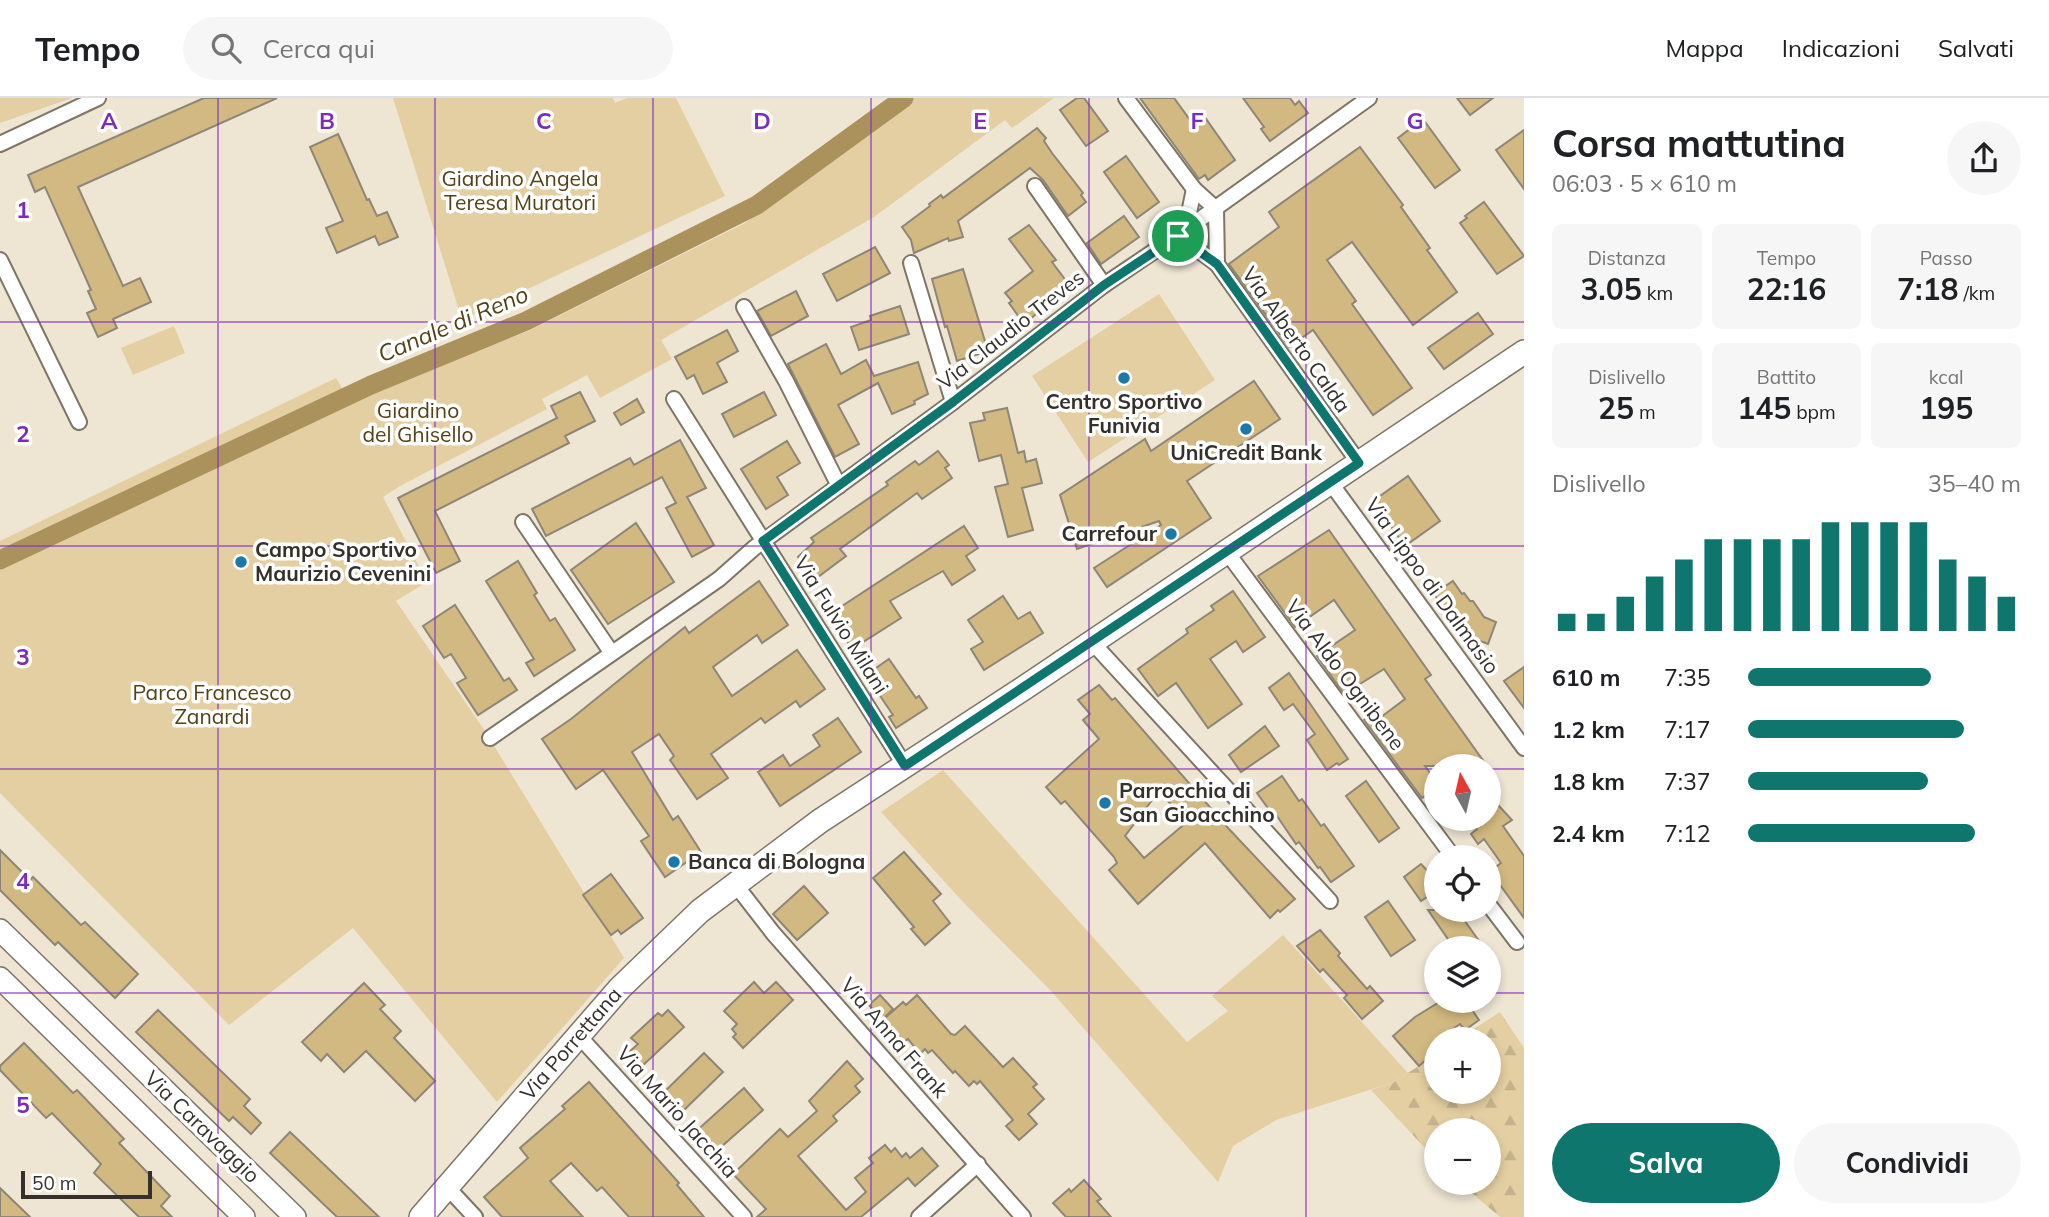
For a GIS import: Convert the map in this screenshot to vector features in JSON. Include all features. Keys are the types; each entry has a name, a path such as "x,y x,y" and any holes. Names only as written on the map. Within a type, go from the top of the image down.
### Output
{"main road":[{"name":"Via Porrettana","path":"421,1217 620,988 699,911 820,821 1524,352"},
{"name":"Via Caravaggio","path":"0,929 295,1217"},
{"name":"Via Caravaggio","path":"2,985 244,1217"},
{"path":"82,1059 108,1036"}],"street":[{"path":"0,144 98,98"},
{"path":"1126,98 1194,189 1216,209"},
{"name":"Via Claudio Treves","path":"490,738 719,579 763,541 953,402 1104,285 1178,236 1369,98"},
{"path":"1035,186 1104,285"},
{"path":"1194,189 1188,218 1178,236 1217,264"},
{"name":"Via Alberto Calda","path":"1216,209 1217,264 1359,463"},
{"path":"0,260 79,422"},
{"path":"911,263 953,402"},
{"path":"744,307 786,381 839,486"},
{"name":"Via Fulvio Milani","path":"674,399 905,766"},
{"name":"Via Lippo di Dalmasio","path":"1330,482 1524,748"},
{"path":"523,522 611,652"},
{"name":"Via Aldo Ognibene","path":"1226,551 1444,845"},
{"path":"1091,642 1330,901"},
{"name":"Via Anna Frank","path":"734,884 773,933 1023,1217"},
{"path":"1501,921 1517,942"},
{"name":"Via Mario Jacchia","path":"578,1035 744,1217"},
{"path":"919,1217 978,1164"},
{"path":"447,1187 475,1217"}],"green space":[{"path":"0,98 72,98 0,123"},
{"name":"Giardino Angela Teresa Muratori","path":"393,98 613,98 615,103 627,98 676,98 725,196 462,320"},
{"name":"Parco Francesco Zanardi","path":"914,98 1054,98 1012,128 1005,120 874,217 661,340 672,359 600,398 587,375 542,399 547,409 383,497 427,582 396,601 485,731 624,958 497,1102 353,928 229,1025 0,793 0,541 336,378 349,400 528,331 745,223"},
{"name":"Centro Sportivo Funivia","path":"1159,294 1215,380 1088,462 1032,376"},
{"path":"174,326 185,353 133,375 121,348"},
{"path":"943,770 1187,1042 1228,1011 1212,996 1283,935 1408,1073 1394,1082 1276,1120 1233,1146 1218,1182 1051,991 963,902 881,812"},
{"path":"1501,1013 1524,1048 1524,1217 1500,1217 1474,1195 1501,1195 1501,1118 1424,1118 1424,1147 1371,1090 1394,1082 1424,1062 1424,1104 1501,1104 1501,1027 1477,1027"}],"building":[{"path":"204,98 277,98 78,187 123,286 140,278 151,302 113,319 117,328 98,337 87,313 96,309 88,291 91,290 45,187 35,192 28,175"},
{"path":"1077,98 1084,98 1108,131 1086,146 1060,110"},
{"path":"1140,98 1174,98 1193,124 1204,116 1235,160 1208,180 1205,175 1199,179"},
{"path":"1243,98 1290,98 1295,105 1299,101 1308,113 1270,141 1261,129 1264,127"},
{"path":"1457,98 1493,98 1470,115"},
{"path":"1423,119 1460,170 1435,188 1398,138"},
{"path":"1037,128 1046,138 1044,141 1052,153 1083,193 1081,195 1086,202 1068,216 1043,180 1030,168 958,221 963,237 949,241 948,238 914,253 911,240 902,227 941,195 943,198"},
{"path":"1524,130 1524,189 1496,150"},
{"path":"338,134 367,200 369,199 377,216 387,212 398,237 379,245 375,236 337,253 326,228 343,221 310,147"},
{"path":"1360,147 1403,205 1401,207 1430,248 1427,250 1457,292 1413,325 1352,242 1327,260 1356,301 1352,304 1412,388 1373,415 1313,330 1289,347 1229,264 1279,227 1269,212"},
{"path":"1126,156 1159,202 1137,218 1104,172"},
{"path":"1484,202 1524,256 1497,274 1460,223"},
{"path":"1124,216 1139,237 1101,264 1087,243"},
{"path":"1029,225 1056,260 1052,262 1070,286 1024,324 1005,293 1033,271 1009,239"},
{"path":"875,247 890,273 837,301 823,274"},
{"path":"963,269 988,351 957,361 932,279"},
{"path":"796,291 808,316 771,336 757,311"},
{"path":"900,306 909,334 859,350 851,327 871,320 870,316"},
{"path":"1478,313 1493,334 1444,369 1428,348"},
{"path":"727,330 738,351 717,363 727,382 703,394 694,375 687,379 675,357"},
{"path":"826,344 841,374 866,360 874,376 918,362 928,394 914,401 915,404 892,414 878,383 838,405 859,444 835,457 788,364"},
{"path":"1254,381 1280,419 1187,481 1211,518 1107,587 1094,568 1161,525 1159,521 1077,549 1060,495 1145,439 1151,451"},
{"path":"580,392 595,421 565,436 569,443 435,511 460,561 436,573 398,498 557,418 551,406"},
{"path":"764,392 776,415 734,437 722,414"},
{"path":"637,399 644,412 621,425 614,413"},
{"path":"1007,408 1018,453 1024,451 1026,462 1036,459 1042,483 1022,488 1033,530 1008,537 995,487 1008,484 1001,455 979,461 970,423 985,420 983,413"},
{"path":"680,440 706,488 687,497 714,545 692,557 666,508 676,503 662,477 546,536 532,509 630,458 634,465"},
{"path":"787,441 800,463 777,477 788,495 766,509 741,469"},
{"path":"938,451 949,465 945,468 952,478 922,499 917,493 840,549 846,556 814,580 798,557 814,542 811,538 888,485 886,482 915,461 919,465"},
{"path":"1408,476 1440,521 1405,546 1373,501"},
{"path":"636,523 674,582 608,624 571,570"},
{"path":"964,526 978,548 966,556 975,570 952,585 943,571 890,601 901,618 852,649 842,633 849,629 836,610"},
{"path":"1329,530 1431,675 1425,679 1478,754 1424,754 1422,798 1364,720 1377,711 1381,717 1405,699 1384,669 1344,694 1317,656 1355,630 1334,600 1295,627 1258,576"},
{"path":"518,561 550,621 555,618 575,650 534,676 526,663 534,659 486,581"},
{"path":"759,581 788,625 762,643 757,635 713,667 732,696 797,650 825,689 800,707 796,701 765,723 761,718 711,754 728,778 697,799 670,760 674,756 659,734 632,752 673,820 678,816 701,852 665,877 641,841 649,836 603,770 576,789 542,739 571,719 685,627 689,633"},
{"path":"1453,581 1462,594 1473,601 1484,617 1496,622 1488,644 1456,632 1458,628 1434,594"},
{"path":"1233,591 1265,637 1243,652 1236,641 1210,659 1242,704 1208,728 1176,683 1158,696 1138,669 1188,633 1186,629 1214,610 1211,606"},
{"path":"1003,596 1018,619 1030,612 1043,633 984,670 971,649 983,642 968,620"},
{"path":"455,605 504,681 509,678 517,690 478,715 457,683 466,678 451,654 444,658 423,626"},
{"path":"889,659 916,698 919,696 927,708 896,728 889,717 893,715 866,675"},
{"path":"1524,667 1524,708 1504,681"},
{"path":"1289,673 1348,759 1339,765 1337,763 1327,770 1307,740 1315,734 1293,704 1284,710 1269,688"},
{"path":"1099,685 1112,700 1115,698 1228,828 1295,899 1270,918 1205,843 1138,904 1109,870 1117,863 1114,857 1065,801 1061,804 1046,787 1099,739 1083,720 1090,714 1078,700","holes":["1159,791 1187,822 1144,858 1125,836"]},
{"path":"838,718 861,752 780,806 758,772 783,755 790,766 820,746 813,735"},
{"path":"1265,726 1279,746 1241,772 1229,755"},
{"path":"1282,776 1299,801 1302,799 1321,826 1324,824 1354,866 1331,882 1299,842 1296,844 1257,793"},
{"path":"1366,781 1399,828 1379,842 1346,796"},
{"path":"1502,809 1512,820 1503,826 1524,856 1524,918 1501,886 1501,845 1488,845 1484,839 1478,844 1471,834 1475,831 1502,831"},
{"path":"0,850 30,880 33,877 81,925 85,922 138,974 115,998 58,942 55,945 0,890"},
{"path":"904,852 941,894 933,901 950,923 925,945 911,929 914,927 873,878"},
{"path":"1421,864 1424,867 1424,899 1421,901 1404,877"},
{"path":"611,874 643,918 621,934 618,930 611,935 583,895"},
{"path":"804,886 828,913 797,940 773,914"},
{"path":"1388,901 1415,940 1391,956 1365,917"},
{"path":"1436,922 1466,922 1475,936 1446,936"},
{"path":"1320,930 1340,953 1338,956 1367,989 1370,986 1383,1001 1362,1019 1344,998 1347,995 1323,969 1320,972 1297,946"},
{"path":"754,982 764,993 776,982 793,1000 743,1048 733,1037 736,1034 732,1029 737,1024 724,1011"},
{"path":"364,983 385,1005 380,1009 401,1031 394,1038 435,1081 415,1101 366,1051 344,1072 327,1054 321,1061 302,1042"},
{"path":"880,995 893,1009 882,1020 869,1005"},
{"path":"917,995 951,1034 955,1035 965,1026 1003,1067 1013,1058 1037,1084 1033,1087 1044,1099 1028,1114 1037,1124 1019,1140 1006,1126 1013,1120 980,1081 977,1084 974,1081 969,1086 932,1050 928,1053 925,1049 920,1054 908,1039 904,1042 884,1019 903,1002 906,1005"},
{"path":"158,1010 250,1099 244,1106 261,1123 251,1134 233,1117 229,1121 136,1032"},
{"path":"668,1010 684,1027 641,1067 628,1053 638,1044 631,1038 658,1013 662,1016"},
{"path":"1424,1011 1474,1013 1479,1020 1469,1027 1460,1024 1456,1027 1424,1027 1424,1062 1419,1066 1393,1036"},
{"path":"24,1043 73,1093 77,1090 124,1139 119,1143 170,1196 161,1206 172,1217 139,1217 94,1173 101,1164 52,1113 46,1118 0,1070 0,1066"},
{"path":"704,1053 723,1072 679,1115 661,1095"},
{"path":"847,1061 863,1079 855,1086 860,1092 833,1116 837,1121 798,1156 846,1210 866,1192 855,1178 873,1163 869,1158 885,1145 891,1152 895,1148 902,1157 906,1153 910,1158 922,1148 938,1166 915,1186 908,1178 861,1217 757,1217 766,1209 733,1174 780,1129 788,1137 817,1111 809,1101"},
{"path":"589,1082 679,1183 677,1185 704,1217 629,1217 602,1187 597,1191 571,1163 550,1181 583,1217 502,1217 484,1197 528,1158 520,1148 565,1109 562,1106"},
{"path":"744,1088 763,1110 713,1154 694,1133"},
{"path":"290,1132 379,1217 337,1217 270,1153"},
{"path":"1084,1180 1101,1199 1097,1201 1111,1217 1066,1217 1053,1203"},
{"path":"0,1188 30,1217 0,1217"}],"waterway":[{"name":"Canale di Reno","path":"0,560 371,385 526,321 757,205 904,98"}],"place":[{"name":"Centro Sportivo Funivia","path":"1124,378"},
{"name":"UniCredit Bank","path":"1246,429"},
{"name":"Carrefour","path":"1171,534"},
{"name":"Campo Sportivo Maurizio Cevenini","path":"241,562"},
{"name":"Parrocchia di San Gioacchino","path":"1105,803"},
{"name":"Banca di Bologna","path":"674,862"}],"route":[{"path":"1178,236 1217,264 1359,463 905,766 763,541 953,402 1104,285 1178,236"}],"park label":[{"name":"Giardino del Ghisello","path":"418,423"}]}
